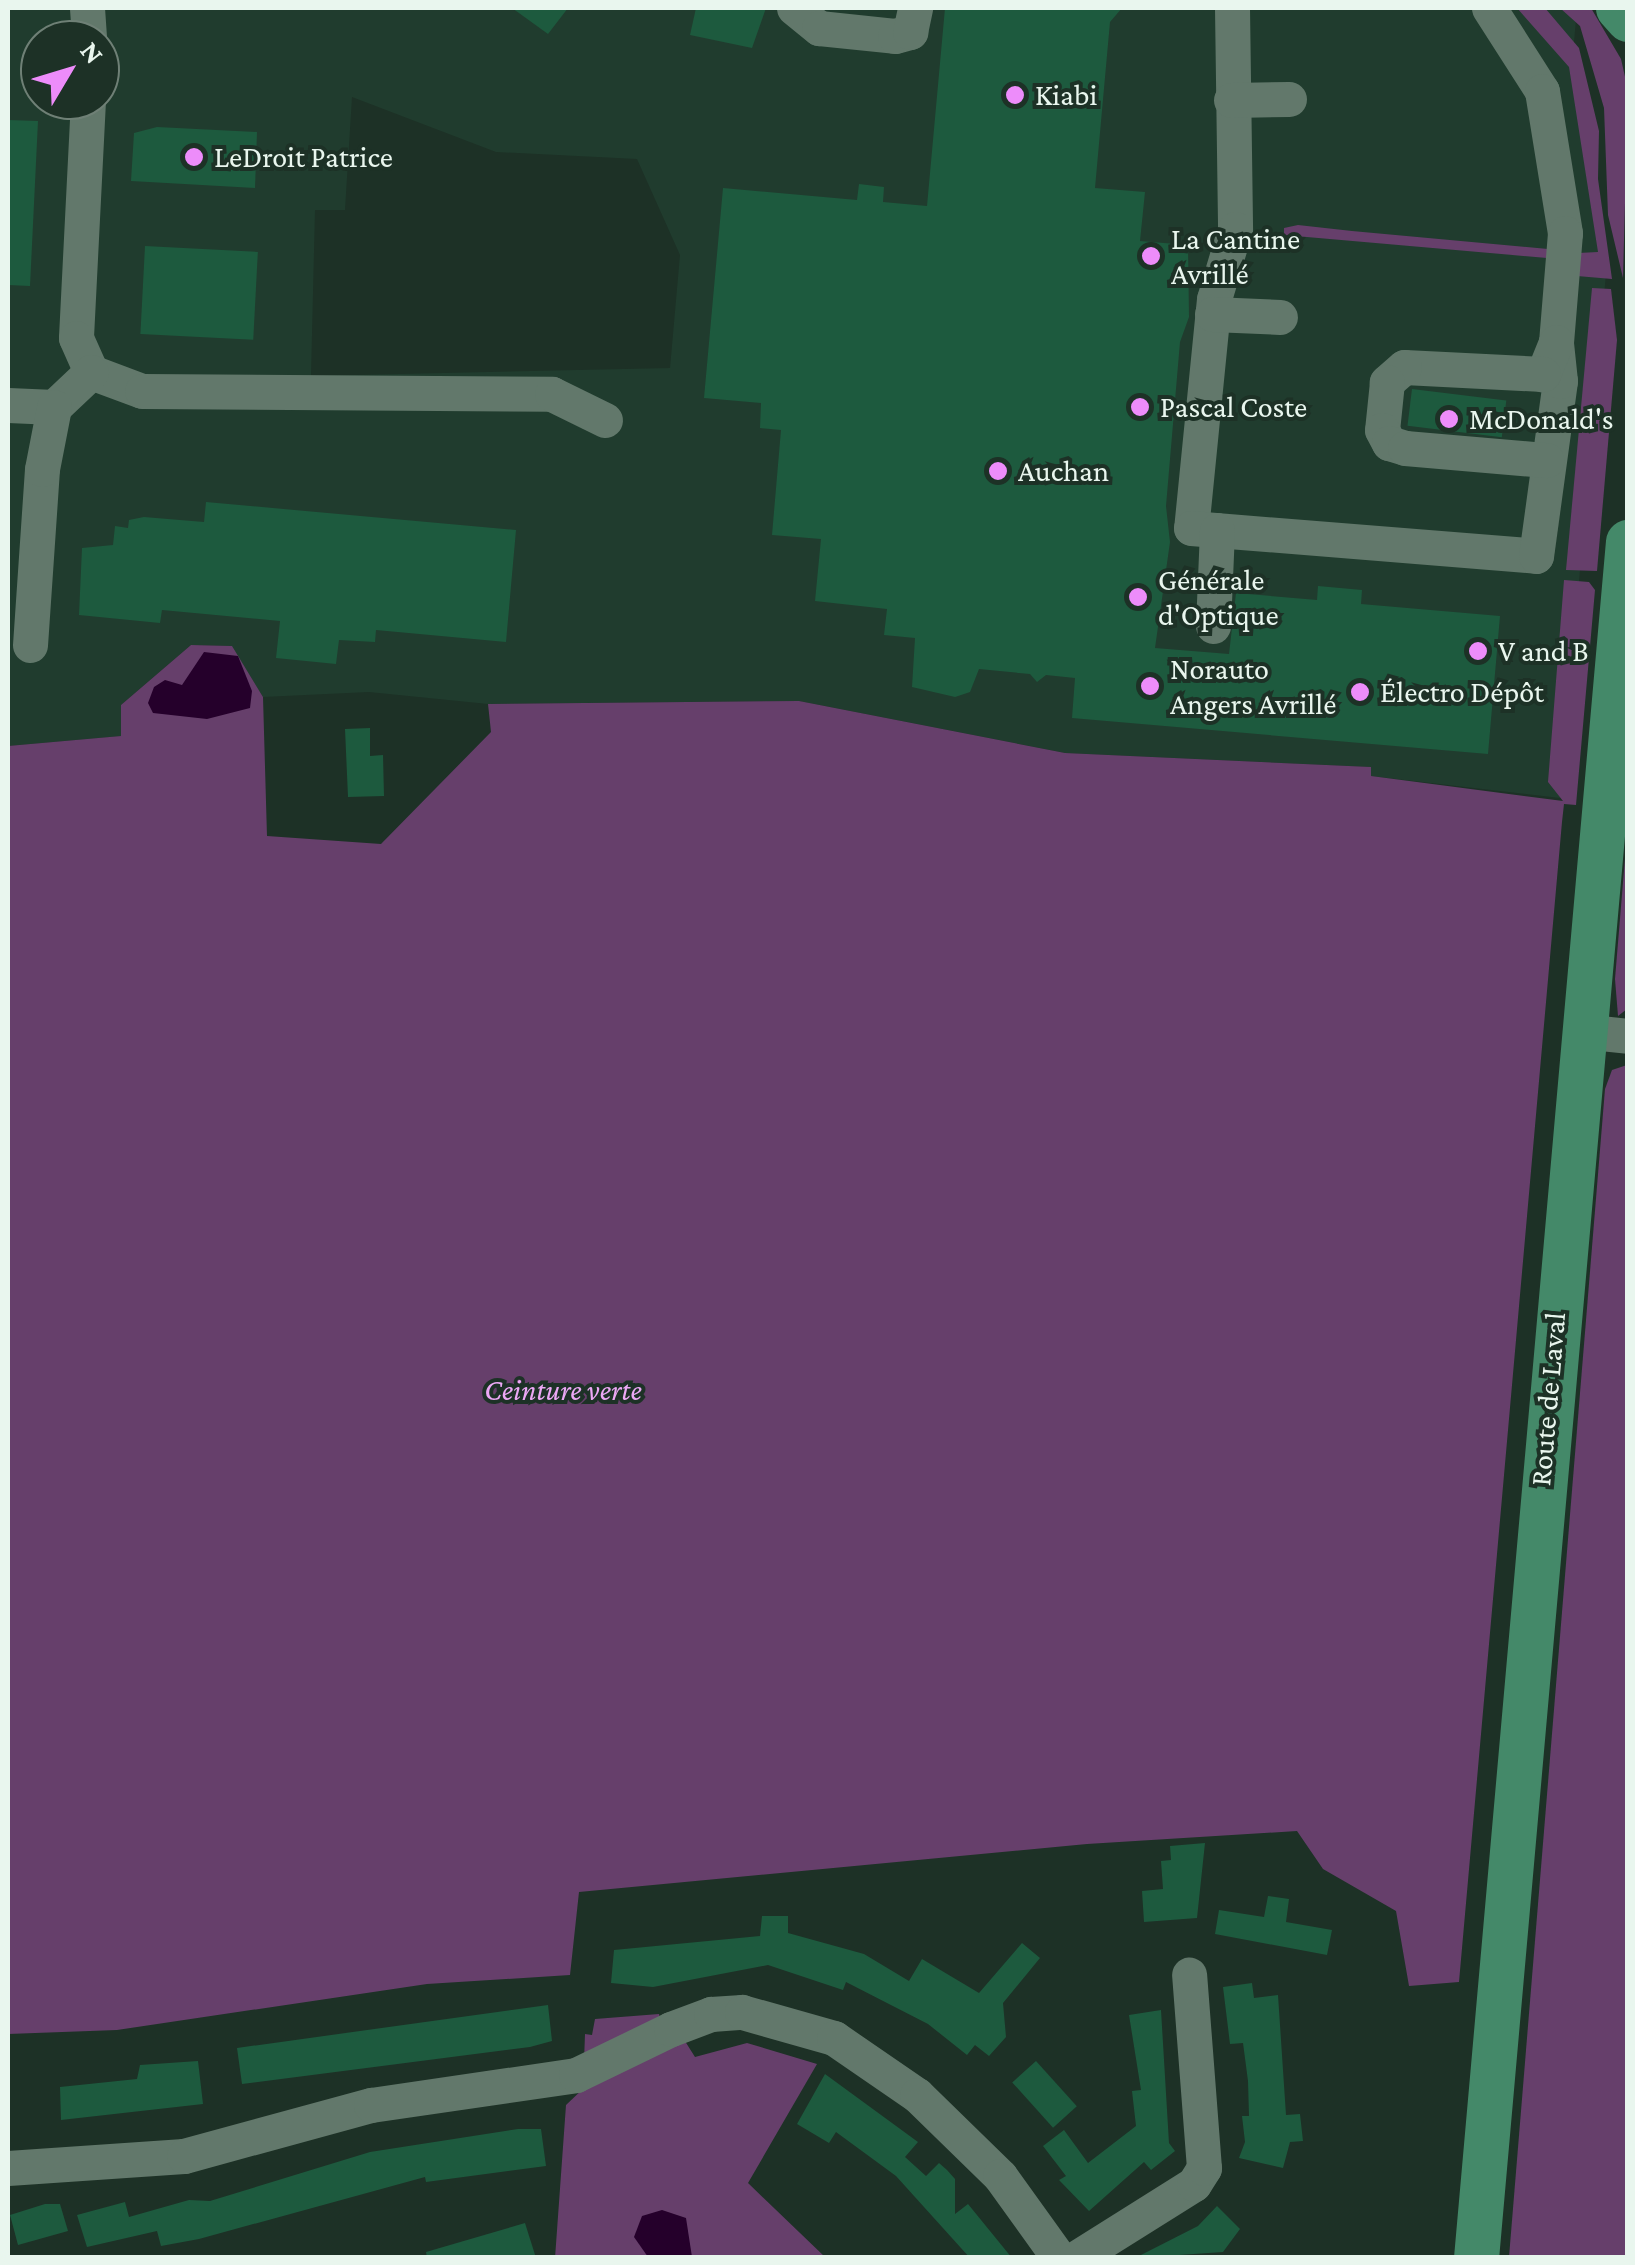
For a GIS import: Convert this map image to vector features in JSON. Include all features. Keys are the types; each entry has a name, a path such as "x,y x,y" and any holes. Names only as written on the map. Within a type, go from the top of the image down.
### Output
{"main road":[{"path":"1618,8 1628,19"},
{"name":"Route de Laval","path":"1476,2258 1582,1030 1590,808 1628,542"}],"street":[{"path":"794,8 819,28 895,36 910,32 915,8"},
{"path":"1207,8 1228,49"},
{"path":"1232,8 1228,49 1235,229 1212,314 1191,528 1536,556 1546,460 1560,381 1556,342 1566,233 1542,91 1489,8"},
{"path":"1232,100 1289,99"},
{"path":"87,120 76,338 91,372 142,391 552,394 604,420"},
{"path":"1212,314 1280,317"},
{"path":"1546,460 1404,448 1389,442 1382,430 1387,382 1404,367 1543,374 1556,342"},
{"path":"30,644 42,469 54,407 91,372"},
{"path":"8,405 54,407"},
{"path":"1213,626 1217,530"},
{"path":"1582,1030 1628,1036"},
{"path":"1076,2258 1194,2184 1204,2168 1189,1975"},
{"path":"8,2168 184,2156 371,2105 576,2075 670,2029 742,2012 834,2038 917,2094 1000,2176 1059,2258"}],"shaded area":[{"path":"8,8 1577,8 1572,65 1607,262 1560,798 1370,776 1370,767 1065,753 799,701 488,704 369,692 263,697 231,646 191,645 121,705 122,736 8,746","holes":["352,97 496,152 637,159 680,255 670,368 311,376 315,210 345,210"]},
{"path":"204,652 238,656 252,691 250,708 207,719 153,713 148,703 154,687 165,680 182,685"},
{"path":"662,2210 686,2218 692,2257 648,2257 634,2237 642,2216"}],"green space":[{"path":"1517,8 1545,8 1579,48 1599,131 1598,179 1612,279 1577,276 1578,253 1598,252 1569,67"},
{"path":"1560,8 1591,8 1621,59 1628,90 1623,278 1608,215 1604,108 1580,26"},
{"path":"1298,225 1548,249 1547,258 1284,235 1284,228"},
{"path":"1592,288 1611,289 1617,340 1597,571 1566,570"},
{"name":"Ceinture verte","path":"1564,580 1589,582 1595,590 1576,805 1564,804 1562,822 1459,1982 1409,1986 1396,1911 1323,1869 1297,1831 1087,1844 579,1892 570,1975 427,1984 117,2030 8,2034 8,746 121,736 121,705 191,645 232,646 263,697 267,836 381,844 491,732 488,704 799,701 1065,753 1371,767 1371,776 1563,801 1548,782"},
{"path":"1627,834 1627,1009 1618,1016 1615,979"},
{"path":"1627,1065 1627,2257 1509,2257 1605,1089 1612,1070"},
{"path":"659,2014 661,2023 584,2061 585,2034 592,2035 595,2019"},
{"path":"683,2038 695,2057 747,2043 817,2064 748,2183 825,2257 555,2258 566,2105 586,2086"}],"building":[{"path":"512,8 568,8 548,34"},
{"path":"696,8 766,8 752,48 690,35"},
{"name":"Auchan","path":"945,8 1122,8 1110,22 1095,188 1145,192 1140,241 1188,245 1189,317 1180,342 1166,506 1170,542 1155,648 1229,654 1236,593 1317,600 1318,586 1362,590 1361,604 1500,616 1488,754 1072,718 1075,678 1046,675 1037,682 1030,674 979,669 970,692 955,697 912,687 915,638 884,635 887,609 815,601 821,539 772,535 781,430 760,428 761,403 704,398 723,188 857,200 859,184 884,187 883,202 927,206"},
{"path":"8,120 38,121 30,286 8,285"},
{"name":"LeDroit Patrice","path":"157,127 257,132 255,188 131,181 134,133"},
{"path":"145,246 258,252 253,340 140,334"},
{"name":"McDonald's","path":"1412,389 1506,401 1502,437 1407,426"},
{"path":"206,502 516,530 506,642 376,630 375,642 339,640 336,664 276,658 280,621 162,610 160,623 79,615 82,548 113,545 115,526 128,528 129,520 144,517 204,522"},
{"path":"370,728 370,756 383,755 384,796 348,797 345,729"},
{"path":"1205,1843 1197,1918 1144,1922 1142,1891 1163,1889 1161,1861 1171,1860 1170,1846"},
{"path":"1268,1896 1289,1899 1286,1922 1332,1930 1327,1955 1215,1934 1219,1910 1264,1917"},
{"path":"762,1916 788,1916 788,1933 864,1954 909,1981 922,1959 979,1993 1022,1943 1040,1958 1003,2003 1006,2037 989,2056 975,2045 967,2055 928,2024 846,1982 843,1990 768,1965 653,1987 611,1983 614,1950 760,1936"},
{"path":"1252,1983 1254,1998 1278,1995 1286,2115 1300,2114 1303,2141 1290,2142 1283,2168 1239,2158 1245,2142 1242,2116 1249,2116 1248,2081 1243,2043 1230,2044 1223,1987"},
{"path":"548,2005 552,2041 530,2047 242,2084 237,2048"},
{"path":"1161,2010 1169,2143 1175,2151 1151,2170 1144,2162 1089,2211 1059,2180 1066,2176 1043,2146 1064,2130 1088,2163 1136,2126 1132,2091 1141,2090 1129,2015"},
{"path":"198,2061 203,2104 61,2120 60,2087 137,2079 140,2065"},
{"path":"1036,2061 1077,2106 1053,2128 1012,2082"},
{"path":"825,2074 918,2142 905,2157 926,2176 939,2163 947,2170 955,2179 955,2214 968,2204 1012,2258 970,2258 896,2176 836,2132 829,2143 797,2124"},
{"path":"518,2129 541,2129 546,2166 426,2182 425,2177 199,2239 161,2246 157,2231 87,2247 77,2215 125,2202 129,2217 189,2200 210,2201 370,2152"},
{"path":"45,2204 60,2204 68,2231 18,2245 10,2215"},
{"path":"1217,2206 1240,2229 1223,2252 1135,2258 1198,2226"},
{"path":"525,2223 536,2258 427,2258 426,2252"}],"place":[{"name":"Kiabi","path":"1015,95"},
{"name":"LeDroit Patrice","path":"194,157"},
{"name":"La Cantine Avrillé","path":"1151,256"},
{"name":"Pascal Coste","path":"1140,407"},
{"name":"McDonald's","path":"1449,419"},
{"name":"Auchan","path":"998,471"},
{"name":"Générale d'Optique","path":"1138,597"},
{"name":"V and B","path":"1478,651"},
{"name":"Norauto Angers Avrillé","path":"1150,686"},
{"name":"Électro Dépôt","path":"1360,692"}]}
